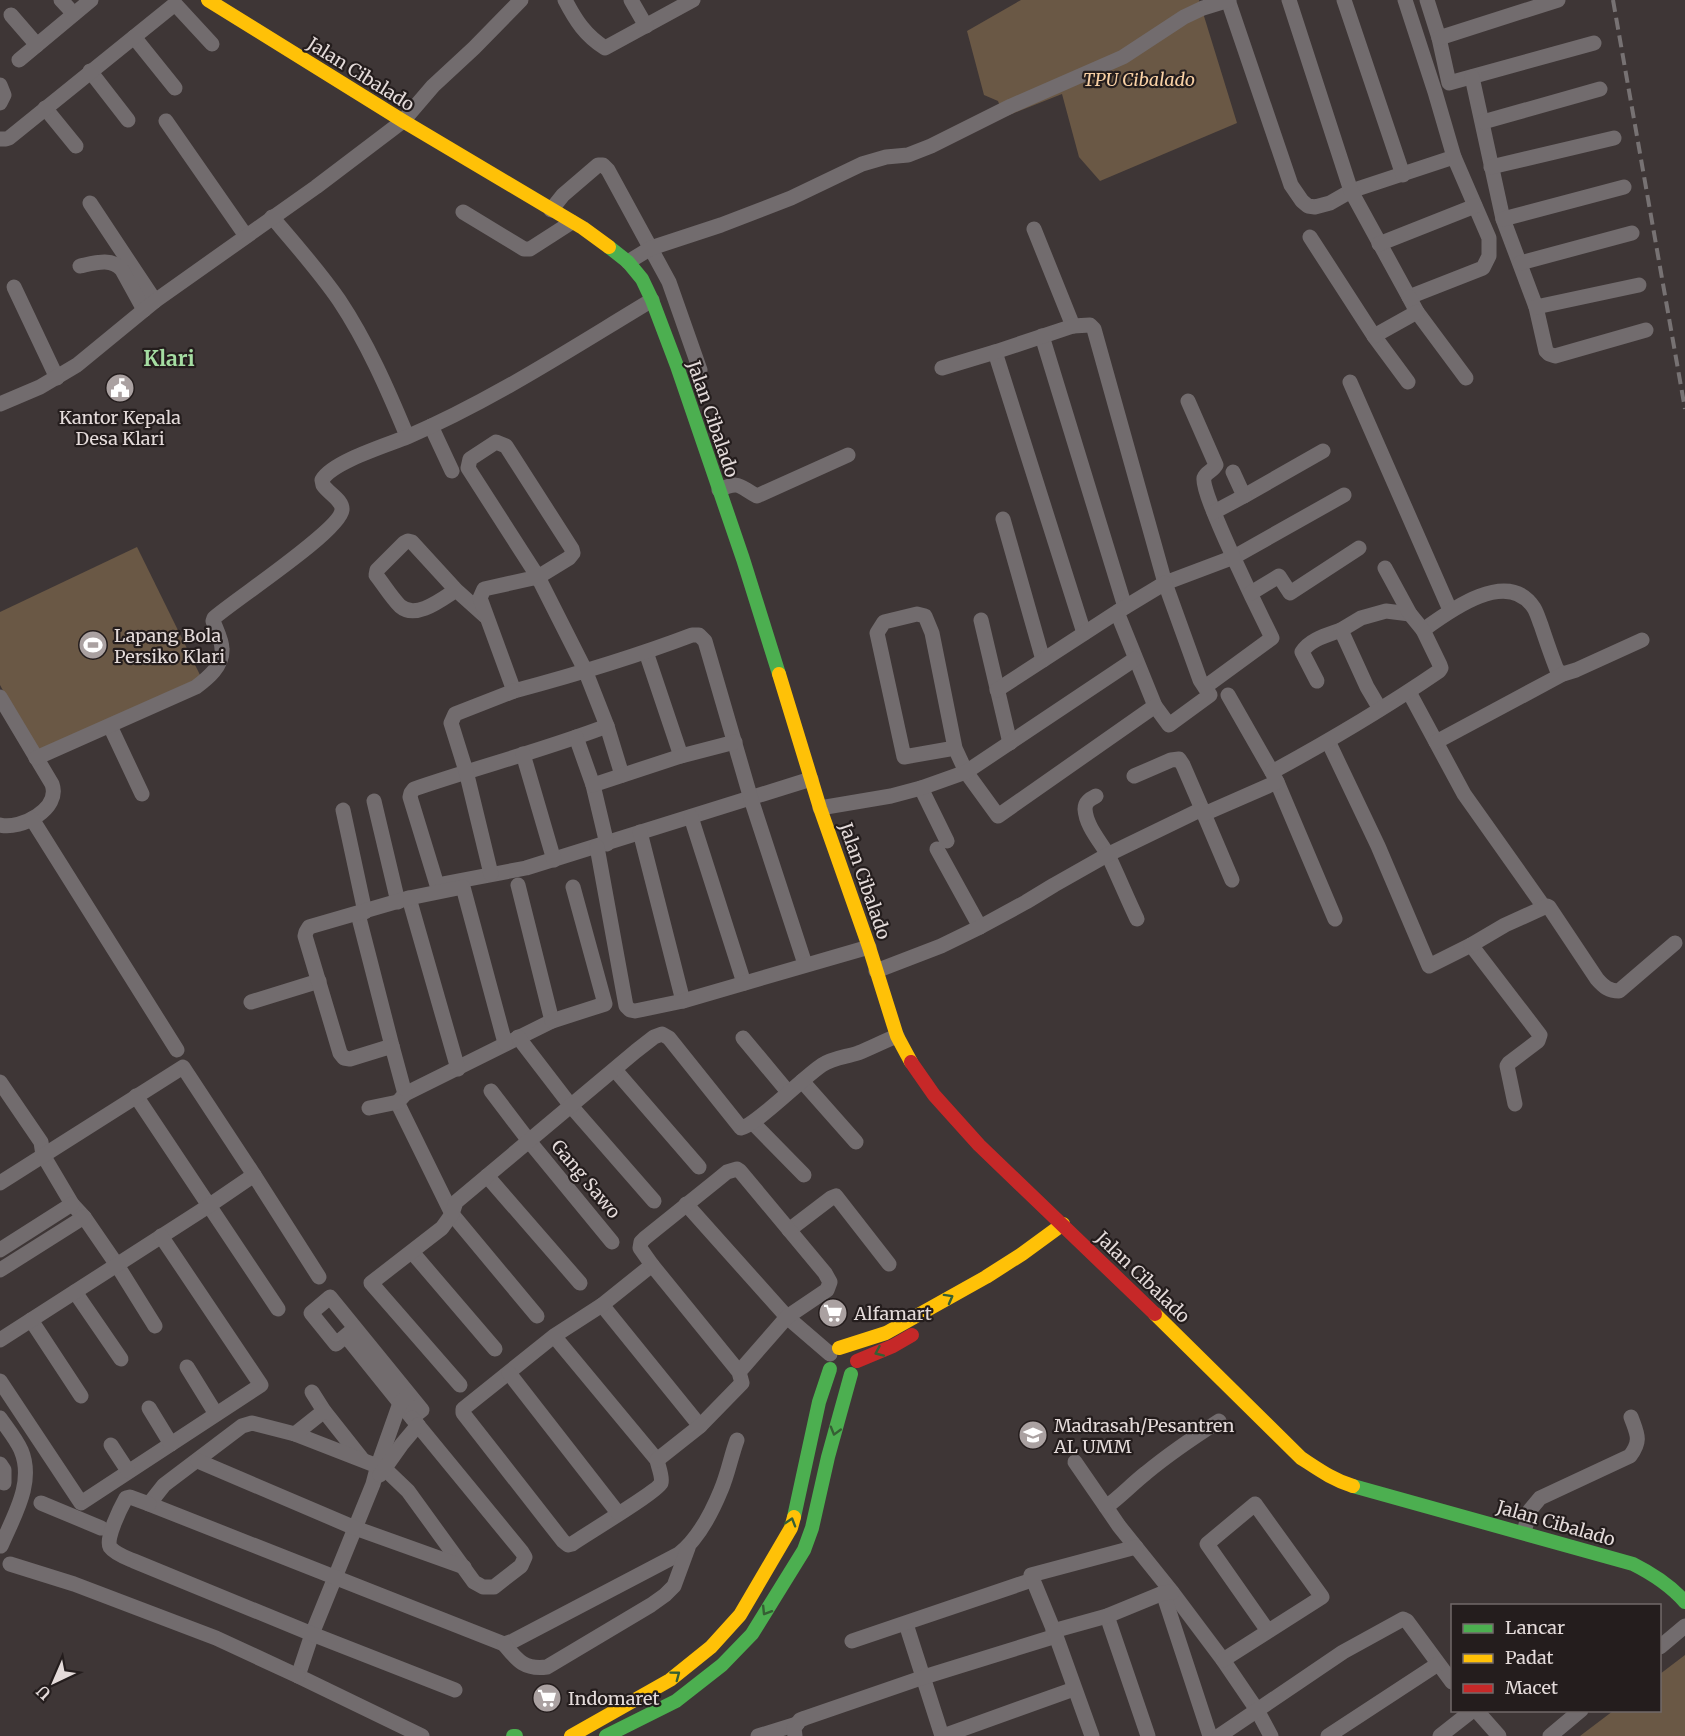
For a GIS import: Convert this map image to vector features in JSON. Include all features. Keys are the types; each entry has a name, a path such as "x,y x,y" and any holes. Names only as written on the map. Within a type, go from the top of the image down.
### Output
{"street":[{"path":"62,0 74,14"},
{"path":"19,60 91,0"},
{"name":"Jalan Cibalado","path":"208,0 404,121 557,203 572,222 606,243 639,255 642,279 725,487 753,591 820,808 869,947 885,968 897,1036 921,1077 954,1118 1301,1458 1325,1474 1343,1483 1633,1564 1656,1575 1677,1592 1685,1602"},
{"path":"0,404 57,378 89,356 149,305 404,121 433,86 521,0"},
{"path":"565,0 574,17 591,39 605,48 693,0"},
{"path":"631,0 646,26"},
{"path":"639,255 760,211 862,164 886,157 908,155 932,146 1011,106 1123,57 1185,17 1228,0 1291,185 1308,206 1315,207 1330,203 1351,191 1454,157"},
{"path":"1289,0 1351,191 1417,312 1466,378"},
{"path":"1344,0 1403,175"},
{"path":"1406,0 1454,157 1489,238 1489,256 1483,268 1408,297"},
{"path":"1427,0 1439,38 1449,83"},
{"path":"1439,38 1558,0"},
{"path":"0,139 9,138 134,37 170,2 212,44"},
{"path":"11,15 36,45"},
{"path":"134,37 175,88"},
{"path":"1435,92 1449,83 1594,44"},
{"path":"90,71 128,120"},
{"path":"1472,77 1503,219 1536,307 1546,351 1555,356 1646,330"},
{"path":"0,85 4,95 0,103"},
{"path":"1483,122 1600,89"},
{"path":"45,108 76,146"},
{"path":"166,121 246,236"},
{"path":"1491,167 1614,138"},
{"path":"557,203 598,165 603,165 613,177 639,255 669,282 700,370"},
{"path":"1503,219 1624,187"},
{"path":"90,203 149,305"},
{"path":"1378,244 1475,206"},
{"path":"463,212 524,249 530,249 572,222"},
{"path":"272,217 322,277 351,321 393,403 407,436"},
{"path":"1034,229 1073,326"},
{"path":"1520,263 1632,233"},
{"path":"1310,237 1374,336 1408,382"},
{"path":"80,266 110,262 117,264 149,305"},
{"path":"1536,307 1639,285"},
{"path":"14,287 57,378"},
{"path":"36,758 196,687 210,676 219,663 222,649 214,618 281,569 340,516 341,503 323,485 322,480 325,476 349,461 431,426 491,396 652,300"},
{"path":"1374,336 1417,312"},
{"path":"942,368 1073,326 1089,325 1094,329 1165,583 1200,680 1210,695 1169,725 1155,706 1135,659 1042,336"},
{"path":"995,352 1084,633"},
{"path":"1350,382 1450,610"},
{"path":"1188,401 1216,465 1214,470 1204,478 1204,484 1214,512 1272,638 1205,687"},
{"path":"431,426 452,471"},
{"path":"514,691 480,598 484,589 538,577 569,558 573,553 506,446 495,442 470,459 468,468 538,577 585,670 607,726 622,775"},
{"path":"1214,512 1323,451"},
{"path":"725,487 739,485 757,496 848,455"},
{"path":"1233,472 1244,496"},
{"path":"997,690 1165,583 1234,557 1344,495"},
{"path":"1003,519 1043,660"},
{"path":"456,590 422,609 409,611 401,607 376,575 377,570 404,543 412,542 456,590 486,616"},
{"path":"1251,593 1279,576 1290,593 1359,548"},
{"path":"885,968 941,946 980,927 1107,855 1275,777 1439,671 1441,668 1423,630 1410,614 1385,568"},
{"path":"1423,630 1450,610 1480,594 1509,591 1523,597 1534,608 1557,670 1563,674"},
{"path":"1317,681 1302,652 1304,648 1361,618 1386,611 1410,614"},
{"path":"955,748 904,758 877,633 884,622 917,614 925,616 932,633 955,748 966,772 998,816 1155,706"},
{"path":"981,620 1010,743"},
{"path":"1341,630 1367,687 1380,709"},
{"path":"492,874 466,771 451,723 455,714 514,691 646,652 692,635 699,636 705,641 751,799 805,964"},
{"path":"1436,742 1563,674 1642,640"},
{"path":"646,652 681,756"},
{"path":"820,808 891,796 966,772 1135,659"},
{"path":"1409,692 1464,794 1544,907 1549,908 1604,987 1612,991 1619,991 1675,943"},
{"path":"1228,695 1275,777 1335,919"},
{"path":"0,697 54,790 50,805 32,819 16,826 0,825"},
{"path":"110,726 142,794"},
{"path":"607,726 414,789 410,797 437,885 526,868 811,779"},
{"path":"576,737 593,785 626,1006 630,1010 635,1011 683,1001 869,947"},
{"path":"1328,741 1378,846 1429,966 1544,907"},
{"path":"593,785 681,756 735,742"},
{"path":"523,754 554,860"},
{"path":"1134,776 1171,760 1179,759 1232,880"},
{"path":"921,788 942,845 980,927"},
{"path":"1096,795 1085,806 1085,812 1137,919"},
{"path":"374,801 403,900 458,1069"},
{"path":"343,810 361,913 402,1098 399,1106 452,1214 537,1316"},
{"path":"691,817 744,983"},
{"path":"32,819 177,1050"},
{"path":"640,832 683,1001"},
{"path":"518,885 552,1021"},
{"path":"392,1046 350,1059 344,1058 340,1053 305,936 306,932 309,927 403,900 463,887 511,1040 654,1201"},
{"path":"369,1108 402,1098 511,1040 552,1021 605,1005 573,887"},
{"path":"1471,945 1540,1035 1538,1041 1507,1066 1515,1104"},
{"path":"251,1002 319,981"},
{"path":"460,1385 371,1282 442,1228 452,1214 456,1202 654,1037 662,1034 669,1038 741,1128 753,1123 823,1065 897,1036"},
{"path":"744,1038 788,1092"},
{"path":"1,1180 183,1067 319,1277"},
{"path":"615,1070 699,1167"},
{"path":"0,1082 41,1142 43,1155 72,1204 84,1217 117,1265 155,1326"},
{"path":"802,1082 856,1142"},
{"name":"Gang Sawo","path":"491,1091 612,1242"},
{"path":"136,1096 278,1309"},
{"path":"753,1123 804,1175"},
{"path":"657,1460 700,1426 742,1383 739,1372 652,1265 640,1248 641,1242 722,1176 736,1169 830,1282 827,1290 787,1317 739,1372"},
{"path":"0,1340 254,1175"},
{"path":"487,1176 580,1283"},
{"path":"789,1230 836,1196 889,1264"},
{"path":"0,1250 72,1204"},
{"path":"686,1204 787,1317 833,1357"},
{"path":"0,1270 84,1217"},
{"path":"953,1311 993,1288 1067,1227"},
{"path":"833,1357 886,1333 995,1272 1067,1227"},
{"path":"0,1381 81,1503 261,1385 161,1236"},
{"path":"412,1252 495,1348"},
{"path":"554,1336 657,1460 662,1481 646,1497 568,1545 463,1413 463,1409 554,1336 602,1305 652,1265"},
{"path":"75,1292 121,1359"},
{"path":"602,1305 700,1426"},
{"path":"31,1320 81,1396"},
{"path":"857,1361 893,1346 923,1328"},
{"path":"312,1392 324,1411 375,1465 408,1491 474,1582 483,1587 494,1587 521,1566 525,1557 522,1552 415,1421 405,1399 350,1332"},
{"path":"571,1736 670,1680 711,1647 740,1615 790,1528 819,1402 833,1357 849,1349 853,1352 857,1366 851,1374 828,1457 812,1528 804,1551 752,1634 722,1665 676,1701 606,1736"},
{"path":"833,1357 832,1373 841,1377 851,1374"},
{"path":"187,1367 216,1414"},
{"path":"509,1373 618,1513"},
{"path":"298,1676 312,1634 373,1484 375,1465 405,1399"},
{"path":"149,1408 171,1444"},
{"path":"295,1434 324,1411"},
{"path":"1524,1532 1530,1510 1539,1498 1630,1456 1636,1447 1638,1437 1631,1417"},
{"path":"0,1418 21,1451 26,1472 24,1493 0,1546 8,1551 5,1569 74,1584 216,1638 422,1736"},
{"path":"375,1465 402,1444 415,1421"},
{"path":"1106,1507 1186,1442 1219,1421"},
{"path":"149,1504 164,1485 242,1426 252,1423 295,1434 375,1465"},
{"path":"455,1690 312,1634 115,1552 108,1540 126,1498 130,1497 149,1504 504,1644 517,1659 535,1668 547,1666 651,1605 674,1586 688,1548 698,1535 721,1490 737,1440"},
{"path":"111,1445 128,1472"},
{"path":"198,1461 355,1527 464,1567"},
{"path":"1075,1462 1168,1592 1223,1660 1257,1710 1271,1736"},
{"path":"0,1464 4,1470 4,1483 0,1481"},
{"path":"69,1515 76,1495"},
{"path":"41,1503 100,1528"},
{"path":"1223,1660 1322,1597 1255,1504 1207,1544 1268,1631"},
{"path":"1092,1736 1031,1575 1136,1547"},
{"path":"504,1644 688,1548"},
{"path":"852,1641 1032,1580"},
{"path":"758,1736 796,1730 805,1718 1107,1616 1168,1592"},
{"path":"1168,1592 1210,1736"},
{"path":"1107,1616 1148,1736"},
{"path":"1218,1736 1344,1652 1403,1619 1451,1681"},
{"path":"906,1624 943,1736 1074,1689"},
{"path":"1661,1645 1685,1626"},
{"path":"1328,1736 1438,1664"},
{"path":"1440,1736 1472,1712"},
{"path":"1477,1712 1499,1736"},
{"path":"1550,1736 1579,1712"}],"green space":[{"name":"TPU Cibalado","path":"1021,0 1199,0 1237,123 1100,181 1079,157 1062,94 1004,117 998,101 984,95 967,31"},
{"name":"Lapang Bola Persiko Klari","path":"137,547 201,677 37,754 0,685 0,612"},
{"path":"1685,1655 1685,1736 1580,1736 1612,1712 1661,1712 1661,1673"}],"railway":[{"path":"1613,0 1685,409"}],"traffic: fast":[{"path":"609,247 628,262 642,279 652,300 743,559 779,674"},
{"path":"794,1517 819,1402 830,1369"},
{"path":"606,1736 676,1701 722,1665 752,1634 804,1550 812,1528 828,1457 851,1374"},
{"path":"1353,1486 1633,1564 1661,1580 1685,1602"}],"traffic: slow":[{"path":"208,0 403,121 583,228 609,247"},
{"path":"779,674 820,808 869,947 897,1036 911,1062"},
{"path":"839,1348 886,1333 986,1277 1063,1224"},
{"path":"1155,1314 1301,1458 1332,1477 1353,1486"},
{"path":"571,1736 670,1680 711,1647 740,1615 791,1528 794,1517"}],"traffic: jam":[{"path":"911,1062 934,1095 979,1145 1155,1314"},
{"path":"857,1361 893,1346 912,1335"}],"place":[{"name":"Kantor Kepala Desa Klari","path":"120,388"},
{"name":"Lapang Bola Persiko Klari","path":"93,645"},
{"name":"Alfamart","path":"833,1313"},
{"name":"Madrasah/Pesantren AL UMM","path":"1033,1435"},
{"name":"Indomaret","path":"547,1698"}],"district":[{"name":"Klari","path":"169,358"}]}
